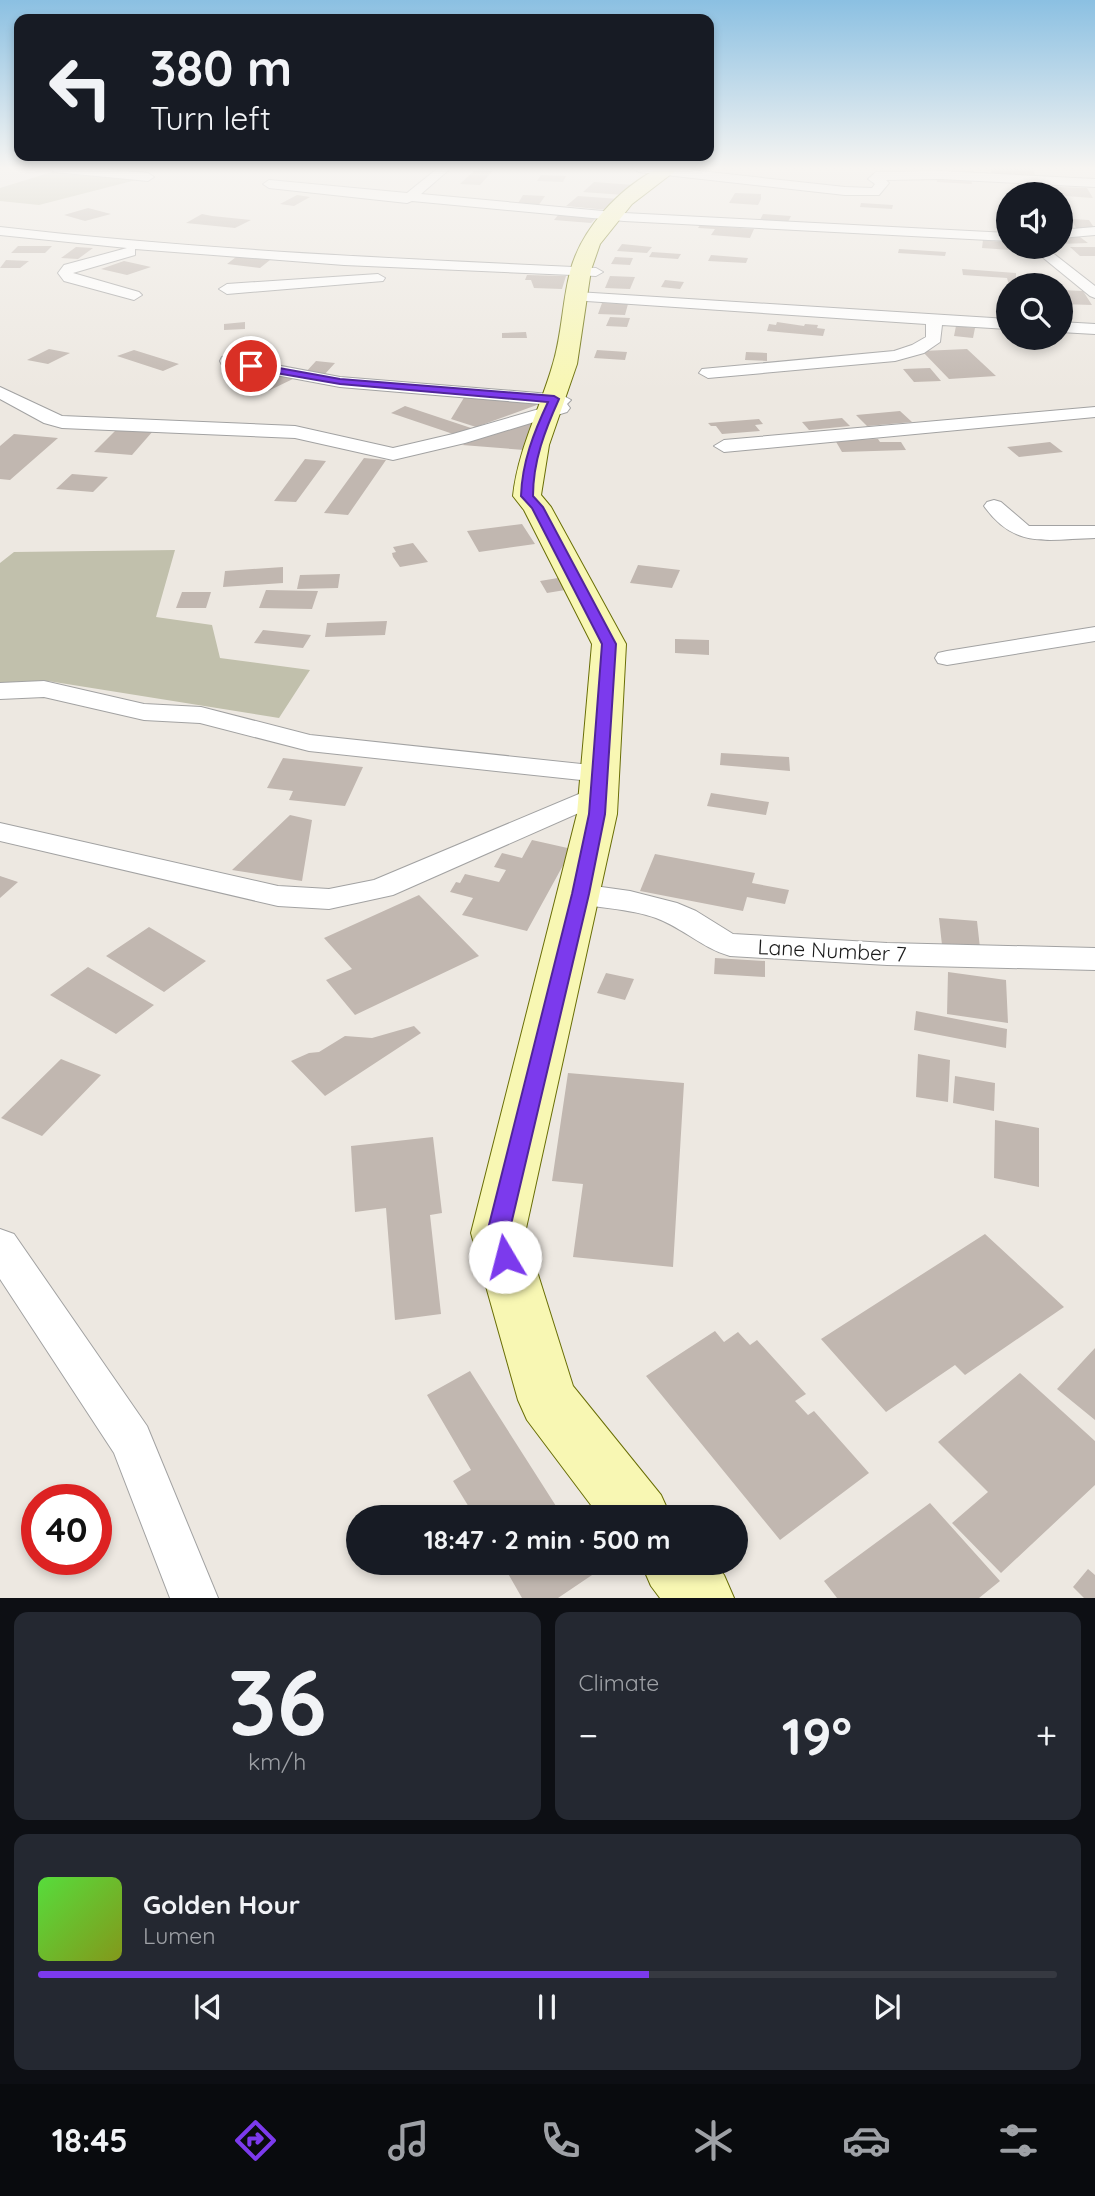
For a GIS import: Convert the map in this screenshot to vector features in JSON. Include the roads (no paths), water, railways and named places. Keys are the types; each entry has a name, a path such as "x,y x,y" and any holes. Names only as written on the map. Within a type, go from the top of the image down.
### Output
{"street":[{"path":"118,243 344,261 589,272"},
{"path":"598,243 568,351 558,404 539,432 527,478 527,496 537,507 609,644 597,814 498,1233 548,1400 630,1505"},
{"path":"134,295 69,278 65,272 83,264 153,246"},
{"path":"1052,259 1095,293"},
{"path":"227,289 534,270"},
{"path":"583,298 996,323"},
{"path":"708,373 895,356 918,349 934,339 934,319"},
{"path":"1073,328 1095,329"},
{"path":"228,361 340,382 558,404"},
{"path":"0,392 50,419 62,422 295,432 393,454 458,439 558,404"},
{"path":"724,446 1095,412"},
{"path":"994,506 1021,531 1028,533 1095,532"},
{"path":"947,658 1095,634"},
{"path":"0,691 44,688 144,712 201,715 309,743 599,784"},
{"path":"0,832 278,896 329,899 382,888 599,784"},
{"name":"Lane Number 7","path":"580,894 634,902 680,916 716,940 730,945 887,954 1095,959"},
{"path":"0,1246 131,1441 194,1598"},
{"path":"683,1575 701,1598"}]}
